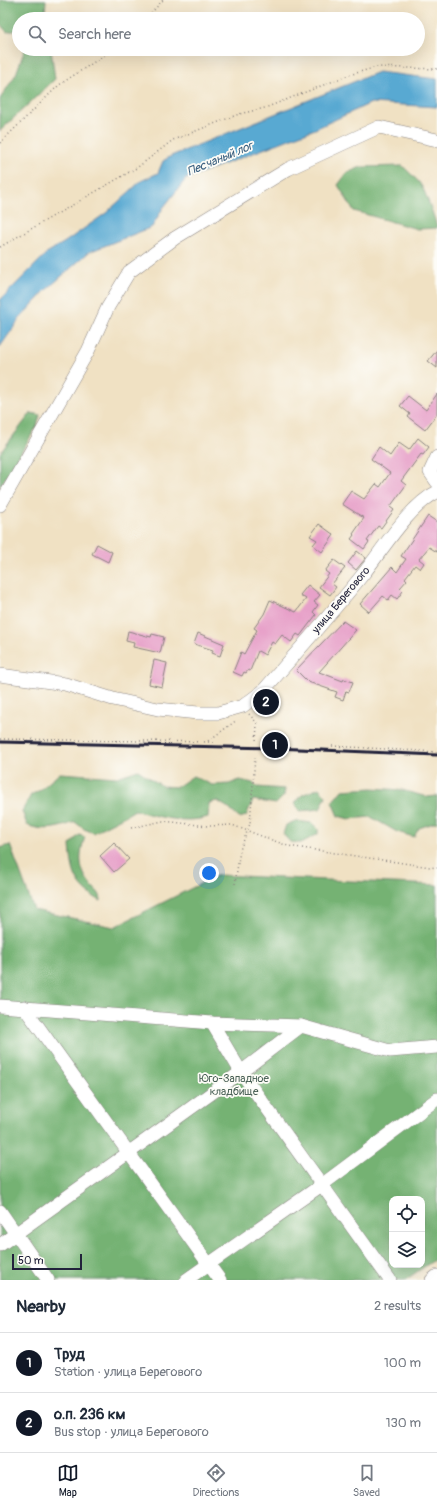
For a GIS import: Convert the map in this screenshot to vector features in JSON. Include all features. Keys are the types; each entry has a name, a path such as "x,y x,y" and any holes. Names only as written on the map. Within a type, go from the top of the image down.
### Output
{"street":[{"path":"0,504 88,351 108,307 130,272 174,238 288,169 380,127 437,140"},
{"path":"437,457 430,472 437,482"},
{"name":"улица Берегового","path":"243,711 263,691 364,574 403,523 429,496 437,492"},
{"path":"0,675 65,684 112,699 158,709 198,713 243,711"},
{"path":"0,1006 212,1023 301,1026 390,1051 437,1047"},
{"path":"24,1007 220,1280"},
{"path":"212,1023 241,1072 323,1184 390,1280"},
{"path":"0,1245 241,1072 301,1026"},
{"path":"186,1280 323,1184 437,1099"},
{"path":"0,1212 48,1280"},
{"path":"432,1280 437,1276"}],"path":[{"path":"152,12 163,0"},
{"path":"0,142 59,85 103,56"},
{"path":"0,247 138,167 173,140 239,114 266,108 349,75 377,67 437,69"},
{"path":"208,741 243,711"},
{"path":"256,743 257,723"},
{"path":"0,739 213,742"},
{"path":"332,746 437,752"},
{"path":"235,884 240,850 248,831 255,757"},
{"path":"131,828 163,822 208,826 232,825 288,846 437,868"}],"green space":[{"path":"0,0 46,0 45,12 12,12 12,31 7,32 0,24"},
{"path":"22,56 52,56 55,79 0,131 0,99 16,74"},
{"path":"403,166 422,187 431,208 437,228 417,229 354,211 338,185 347,173 361,167"},
{"path":"31,413 40,415 37,426 0,487 0,453"},
{"path":"138,770 162,786 177,787 193,776 212,785 229,784 240,780 253,783 257,787 285,789 284,796 276,804 253,800 246,816 239,818 227,807 217,801 209,803 208,817 181,820 152,815 135,810 94,833 84,829 75,822 45,829 27,825 22,811 31,795 40,790 60,773 117,777"},
{"path":"319,788 326,796 320,809 300,811 294,804 302,795"},
{"path":"372,788 402,790 427,797 437,796 437,822 419,828 414,837 397,832 371,817 349,819 338,816 332,802 342,790"},
{"path":"295,821 312,823 318,829 318,834 301,843 290,842 283,834 286,825"},
{"path":"79,835 85,837 81,856 82,868 87,879 99,894 101,901 85,890 76,878 72,864 70,845"},
{"name":"Юго-Западное кладбище","path":"10,845 34,910 114,927 218,875 437,885 437,1258 425,1266 425,1196 389,1196 389,1268 422,1268 405,1280 0,1280 0,848"}],"water":[{"name":"Песчаный лог","path":"378,72 437,79 437,107 371,103 315,129 186,179 163,208 152,227 89,252 45,291 21,317 0,347 0,300 48,252 106,213 141,181 158,173 163,161 171,156"}],"building":[{"path":"437,350 437,368 428,361"},
{"path":"437,394 437,414 425,430 408,417 410,414 400,406 408,396 426,410"},
{"path":"418,438 429,447 423,455 421,454 401,481 406,485 390,507 394,510 381,528 378,526 367,541 369,542 364,549 351,539 364,518 342,504 351,491 364,499 376,484 380,487 390,473 371,459 379,447 390,456 399,443 409,450"},
{"path":"428,516 437,522 437,552 429,547 419,559 424,563 420,569 415,565 405,578 407,580 400,588 403,591 397,599 392,595 388,600 383,596 369,612 360,604 392,567 397,572 406,559 401,556"},
{"path":"319,524 334,535 322,552 313,545 317,540 310,536"},
{"path":"97,544 112,552 108,562 92,554"},
{"path":"357,551 366,558 356,570 348,563"},
{"path":"334,560 345,568 332,584 336,587 330,595 319,587 329,574 325,571"},
{"path":"308,585 320,595 314,602 318,605 313,612 316,615 300,636 297,634 291,642 282,635 275,644 272,642 265,655 258,651 250,671 248,670 246,673 244,672 242,676 233,672 241,652 244,654 257,630 254,628 264,614 270,600 296,612 306,599 300,595"},
{"path":"343,621 356,630 319,672 343,681 344,679 353,682 349,692 346,691 343,700 335,697 337,692 308,682 296,670"},
{"path":"128,631 151,637 152,634 164,637 160,653 133,647 134,643 126,641"},
{"path":"198,633 224,644 220,656 212,653 213,650 194,644"},
{"path":"154,660 167,663 162,687 149,684"},
{"path":"114,843 129,859 114,872 100,856"}],"railway":[{"path":"0,742 275,748 437,755"}],"place":[{"name":"о.п. 236 км","path":"266,702"},
{"name":"Труд","path":"275,745"}]}
